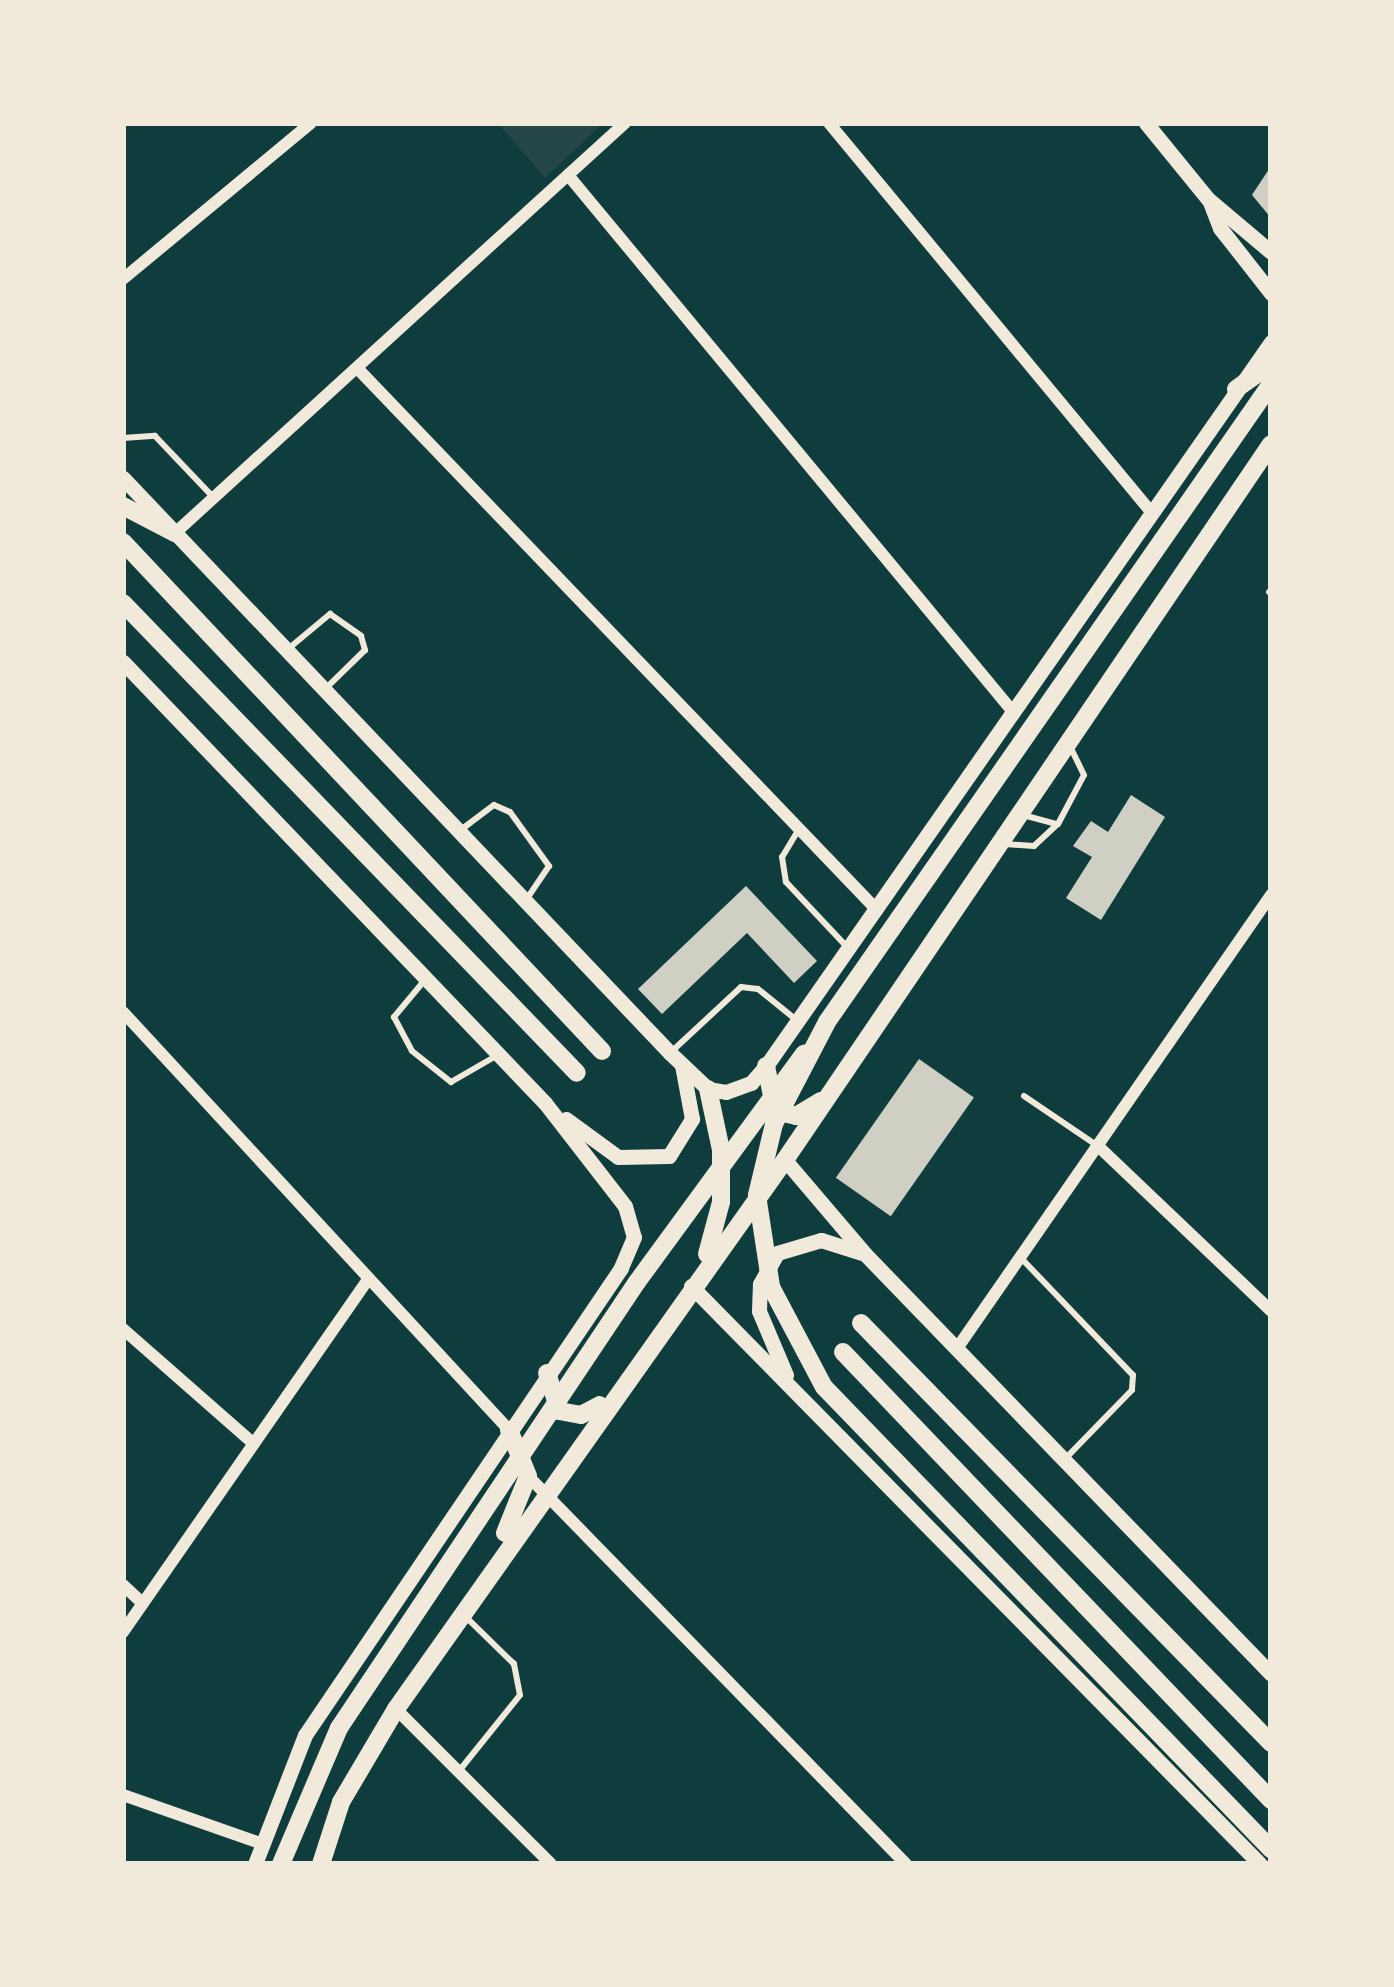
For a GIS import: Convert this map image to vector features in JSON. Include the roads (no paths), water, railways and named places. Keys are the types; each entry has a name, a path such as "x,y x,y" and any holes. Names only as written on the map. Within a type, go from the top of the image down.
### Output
{"main road":[{"path":"1236,388 1271,364"},
{"path":"281,1864 339,1728 476,1522 637,1282 827,1022 1271,384"},
{"path":"321,1864 341,1802 396,1709 606,1402 785,1160 1014,812 1271,444"},
{"path":"123,506 175,533"},
{"path":"123,542 602,1051"},
{"path":"123,603 577,1073"},
{"path":"827,1022 774,1124 758,1195 771,1287 806,1363 1271,1850"},
{"path":"766,1066 775,1111 796,1116 825,1099"},
{"path":"705,1265 721,1202 721,1150 708,1089"},
{"path":"861,1323 1271,1743"},
{"path":"843,1352 1271,1801"},
{"path":"547,1373 552,1397 568,1416 606,1402"},
{"path":"467,1605 529,1476 509,1430"}],"street":[{"path":"123,278 311,123"},
{"path":"175,533 625,123"},
{"path":"830,123 1152,513"},
{"path":"1152,126 1208,199 1271,252"},
{"path":"568,175 1014,712"},
{"path":"1208,199 1220,228 1271,293"},
{"path":"123,478 676,1059 708,1089 739,1090 766,1066 877,910 1271,342"},
{"path":"358,369 877,910"},
{"path":"123,662 545,1102 610,1185 631,1221 629,1254 305,1735 255,1864"},
{"path":"958,1347 1271,895"},
{"path":"123,1012 509,1430"},
{"path":"545,1102 618,1157 669,1156 692,1119 676,1059"},
{"path":"1098,1146 1271,1311"},
{"path":"785,1160 865,1254 1271,1673"},
{"path":"797,1396 766,1337 760,1284 777,1253 797,1242 865,1254"},
{"path":"123,1632 139,1600 368,1280"},
{"path":"691,1286 1260,1864"},
{"path":"123,1329 254,1444"},
{"path":"529,1476 906,1864"},
{"path":"123,1585 139,1600"},
{"path":"396,1709 550,1864"},
{"path":"123,1795 260,1843"}],"lane":[{"path":"123,438 155,436 213,497"},
{"path":"286,651 330,614 350,626 365,650 325,690"},
{"path":"995,841 1034,847 1058,824 1084,775 1064,739"},
{"path":"460,831 494,805 510,812 549,866 525,901"},
{"path":"1014,812 1058,824"},
{"path":"800,829 782,857 787,882 849,948"},
{"path":"426,979 394,1017 412,1051 451,1082 498,1054"},
{"path":"676,1059 741,987 758,989 796,1021"},
{"path":"1024,1096 1098,1146"},
{"path":"1020,1257 1132,1375 1132,1390 1065,1459"},
{"path":"459,1771 520,1695 514,1664 467,1605"}]}
